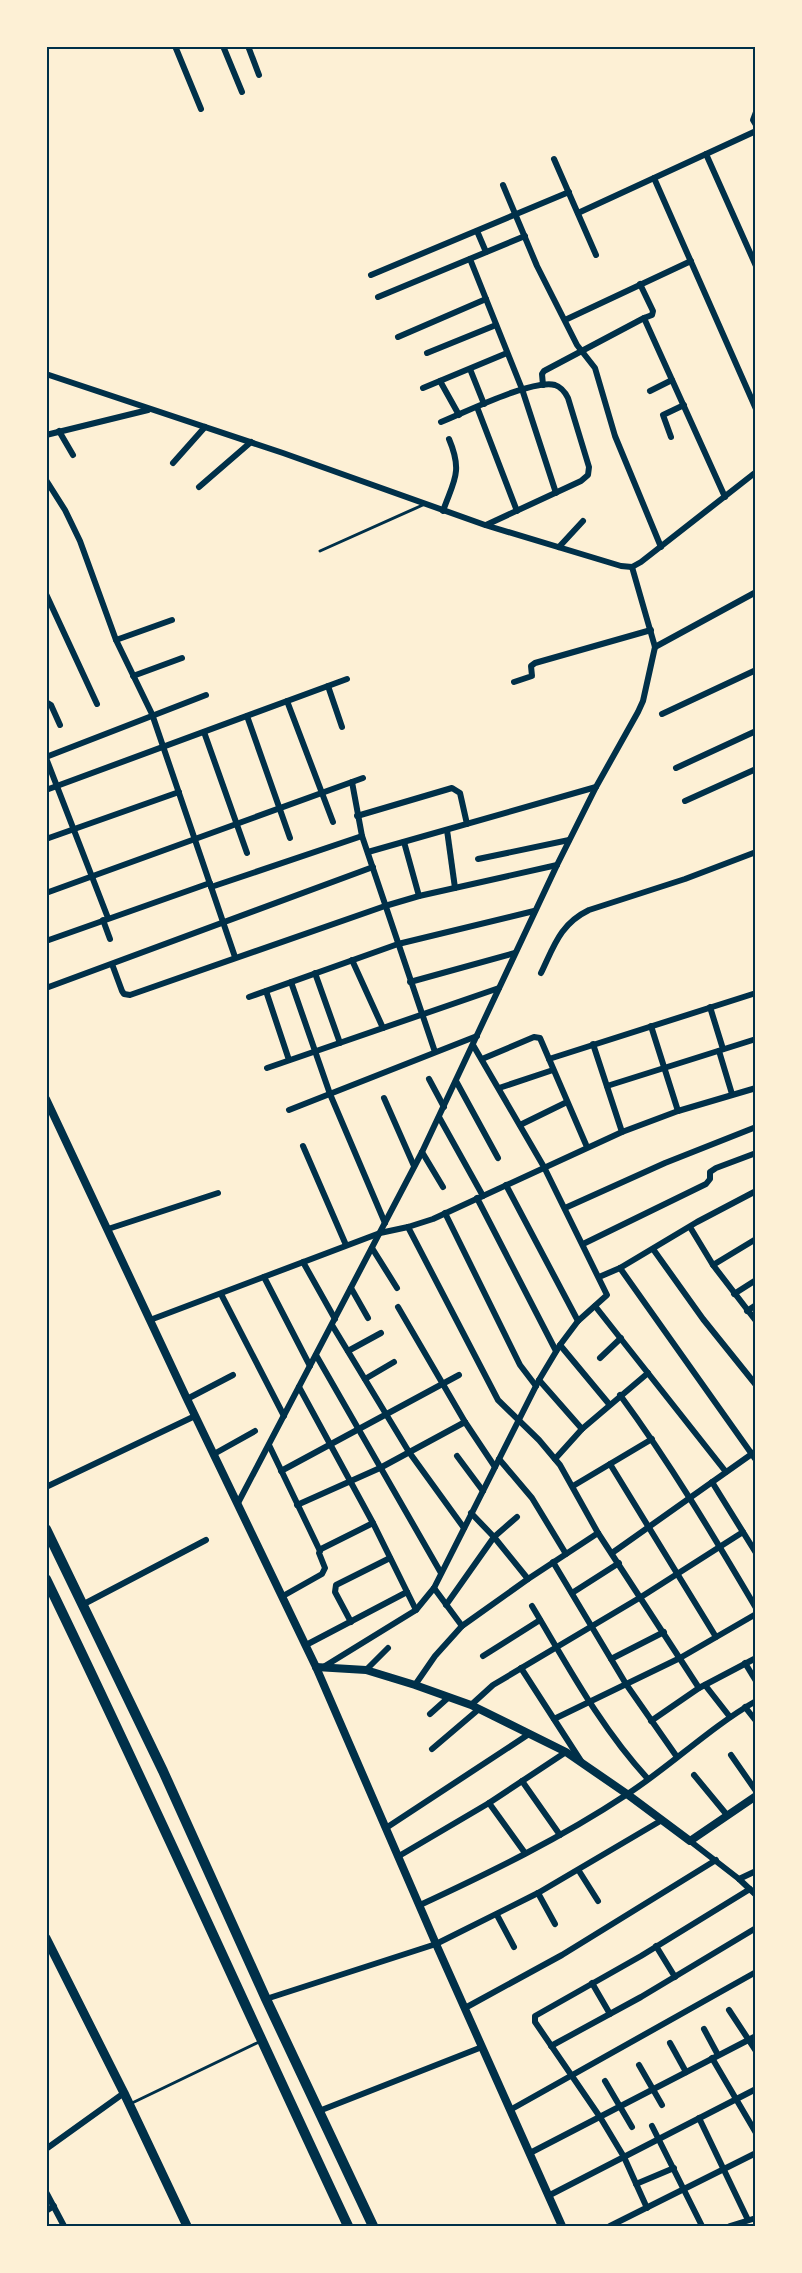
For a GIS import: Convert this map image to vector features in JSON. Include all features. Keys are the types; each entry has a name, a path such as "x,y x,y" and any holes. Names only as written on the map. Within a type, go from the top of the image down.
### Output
{"main road":[{"path":"46,1528 163,1771 266,1999 373,2226"},
{"path":"46,1579 143,1782 261,2042 348,2226"},
{"path":"46,1938 124,2093 186,2226"}],"street":[{"path":"175,46 201,109"},
{"path":"223,46 242,92"},
{"path":"248,46 260,75"},
{"path":"756,112 753,120 756,125"},
{"path":"578,213 756,131"},
{"path":"706,154 756,266"},
{"path":"554,159 596,255"},
{"path":"654,178 756,409"},
{"path":"503,185 565,320 581,351 595,368 615,436 662,547"},
{"path":"371,275 569,192"},
{"path":"477,231 486,252"},
{"path":"378,297 525,236"},
{"path":"470,259 522,389 556,493"},
{"path":"565,320 691,261"},
{"path":"543,385 544,371 652,315 653,311 640,284"},
{"path":"398,337 486,299"},
{"path":"644,318 725,496"},
{"path":"427,353 496,325"},
{"path":"423,388 507,353"},
{"path":"470,369 517,511"},
{"path":"46,374 251,442 443,511 621,566 632,567 662,547 756,472"},
{"path":"650,391 672,380"},
{"path":"440,381 459,415"},
{"path":"441,422 522,389 543,385 561,388 568,398 589,471 585,479 486,525"},
{"path":"670,437 663,415 684,405"},
{"path":"46,435 150,409"},
{"path":"173,463 205,427"},
{"path":"59,431 73,455"},
{"path":"443,511 458,469 456,455 449,440"},
{"path":"200,487 251,442"},
{"path":"46,480 65,510 80,541 116,640 152,714 235,957"},
{"path":"559,547 583,521"},
{"path":"238,1503 422,1152 534,911 643,701 655,647 632,567"},
{"path":"655,647 756,592"},
{"path":"46,594 98,704"},
{"path":"747,597 756,601"},
{"path":"116,640 172,620"},
{"path":"514,682 532,676 533,664 651,630"},
{"path":"133,676 182,658"},
{"path":"662,714 756,670"},
{"path":"46,790 346,679"},
{"path":"328,686 342,727"},
{"path":"110,939 92,877 46,757 206,695"},
{"path":"287,701 333,822"},
{"path":"46,702 51,705 60,726"},
{"path":"247,716 290,838"},
{"path":"676,768 756,731"},
{"path":"204,732 247,853"},
{"path":"685,801 756,769"},
{"path":"46,893 363,778"},
{"path":"352,782 357,816 363,836 435,1052"},
{"path":"357,816 452,788 460,794 468,824"},
{"path":"368,852 596,788"},
{"path":"46,839 179,792"},
{"path":"447,830 454,888"},
{"path":"46,941 105,919 363,836"},
{"path":"478,859 569,840"},
{"path":"404,842 419,896"},
{"path":"541,973 561,932 574,917 756,852"},
{"path":"112,964 122,991 127,995 385,906 419,896 557,865"},
{"path":"46,988 373,867"},
{"path":"249,997 398,944 534,911"},
{"path":"410,982 515,952"},
{"path":"352,960 383,1028"},
{"path":"315,973 340,1043"},
{"path":"291,982 330,1094 385,1223"},
{"path":"549,1059 710,1007 756,990 756,983"},
{"path":"267,1068 499,988"},
{"path":"266,991 290,1060"},
{"path":"710,1007 732,1094"},
{"path":"651,1026 678,1111"},
{"path":"289,1110 477,1036"},
{"path":"482,1059 537,1037 541,1040 587,1147"},
{"path":"607,1086 756,1039"},
{"path":"593,1044 622,1132"},
{"path":"321,1666 416,1610 434,1588 537,1383 560,1345 578,1322 606,1296 599,1277 544,1167 473,1045"},
{"path":"499,1088 553,1070"},
{"path":"429,1079 444,1107"},
{"path":"456,1081 498,1158"},
{"path":"150,1320 346,1245 380,1233 408,1227 445,1213 622,1132 678,1111 756,1088"},
{"path":"384,1098 414,1166"},
{"path":"46,1099 306,1645 321,1666 386,1828 562,2226"},
{"path":"520,1125 567,1102"},
{"path":"439,1117 556,1351"},
{"path":"565,1208 665,1163 756,1127"},
{"path":"303,1146 346,1245"},
{"path":"422,1152 443,1187"},
{"path":"583,1244 706,1184 710,1179 710,1172 716,1168 756,1153"},
{"path":"506,1185 578,1322"},
{"path":"599,1277 620,1268 756,1191"},
{"path":"108,1229 218,1193"},
{"path":"445,1213 520,1365 582,1429"},
{"path":"408,1227 498,1400 519,1419 555,1459 573,1486 598,1533 680,1658 730,1717"},
{"path":"690,1227 734,1294 756,1321"},
{"path":"714,1265 756,1239"},
{"path":"372,1248 397,1288"},
{"path":"653,1249 709,1327 756,1385"},
{"path":"303,1262 348,1351 386,1414 409,1452 464,1528"},
{"path":"612,1553 726,1472 754,1455 620,1268"},
{"path":"264,1277 310,1366"},
{"path":"734,1294 756,1280"},
{"path":"351,1288 368,1318"},
{"path":"221,1293 284,1416"},
{"path":"747,1311 756,1305"},
{"path":"595,1306 726,1472"},
{"path":"398,1307 465,1422 495,1467"},
{"path":"348,1351 381,1333"},
{"path":"600,1358 621,1338"},
{"path":"560,1345 609,1404"},
{"path":"316,1355 441,1574"},
{"path":"365,1379 394,1362"},
{"path":"555,1459 609,1404 648,1373"},
{"path":"187,1399 233,1375"},
{"path":"281,1471 459,1375"},
{"path":"300,1387 373,1523 416,1610"},
{"path":"620,1395 690,1498 756,1608"},
{"path":"46,1487 195,1416"},
{"path":"297,1505 351,1482 465,1422"},
{"path":"214,1454 255,1431"},
{"path":"573,1486 652,1439"},
{"path":"269,1445 320,1551 324,1565 322,1574 283,1596"},
{"path":"457,1456 483,1491"},
{"path":"499,1459 532,1498 566,1554"},
{"path":"610,1464 716,1637"},
{"path":"712,1482 756,1553"},
{"path":"471,1513 528,1579"},
{"path":"446,1605 494,1537 517,1517"},
{"path":"320,1551 373,1523"},
{"path":"432,1749 494,1685 641,1597 742,1532"},
{"path":"415,1685 435,1656 462,1626 598,1533"},
{"path":"82,1605 206,1540"},
{"path":"351,1622 335,1592 336,1585 390,1558"},
{"path":"553,1562 626,1684 677,1757"},
{"path":"572,1593 619,1563"},
{"path":"434,1588 462,1626"},
{"path":"306,1645 407,1592"},
{"path":"532,1606 589,1702 620,1746 648,1779"},
{"path":"554,1719 680,1658 756,1614"},
{"path":"483,1656 540,1620"},
{"path":"611,1659 664,1632"},
{"path":"366,1670 388,1648"},
{"path":"651,1721 702,1686 756,1658"},
{"path":"745,1663 756,1681"},
{"path":"321,1666 366,1670 415,1685 475,1707 566,1752 716,1860 756,1895"},
{"path":"521,1668 583,1764"},
{"path":"430,1714 449,1697"},
{"path":"420,1905 560,1835 627,1794 730,1717 756,1701"},
{"path":"745,1707 756,1721"},
{"path":"386,1828 529,1734"},
{"path":"399,1856 489,1803 566,1752"},
{"path":"731,1755 756,1791"},
{"path":"694,1775 727,1815"},
{"path":"522,1781 560,1835"},
{"path":"690,1841 756,1796"},
{"path":"489,1803 525,1854"},
{"path":"266,1999 436,1944 497,1916 662,1820"},
{"path":"465,2008 571,1950 716,1860"},
{"path":"579,1870 598,1901"},
{"path":"739,1879 756,1871"},
{"path":"647,2208 624,2157 600,2117 550,2046 535,2022 535,2016 750,1889"},
{"path":"538,1893 555,1924"},
{"path":"497,1916 514,1947"},
{"path":"550,2046 675,1977 756,1928"},
{"path":"656,1946 675,1977"},
{"path":"510,2110 756,1972"},
{"path":"592,1983 610,2014"},
{"path":"729,2010 756,2051"},
{"path":"704,2029 715,2057 756,2133"},
{"path":"530,2153 756,2036"},
{"path":"670,2043 686,2072"},
{"path":"319,2111 482,2047"},
{"path":"639,2065 662,2105"},
{"path":"605,2081 632,2127"},
{"path":"548,2196 756,2089"},
{"path":"46,2149 124,2093"},
{"path":"699,2118 748,2220"},
{"path":"652,2126 701,2224 690,2226"},
{"path":"610,2226 756,2153"},
{"path":"636,2184 674,2168"},
{"path":"46,2192 64,2226"},
{"path":"46,2211 54,2206"},
{"path":"730,2226 756,2218"}],"lane":[{"path":"320,551 427,504"},
{"path":"129,2104 261,2042"}]}
